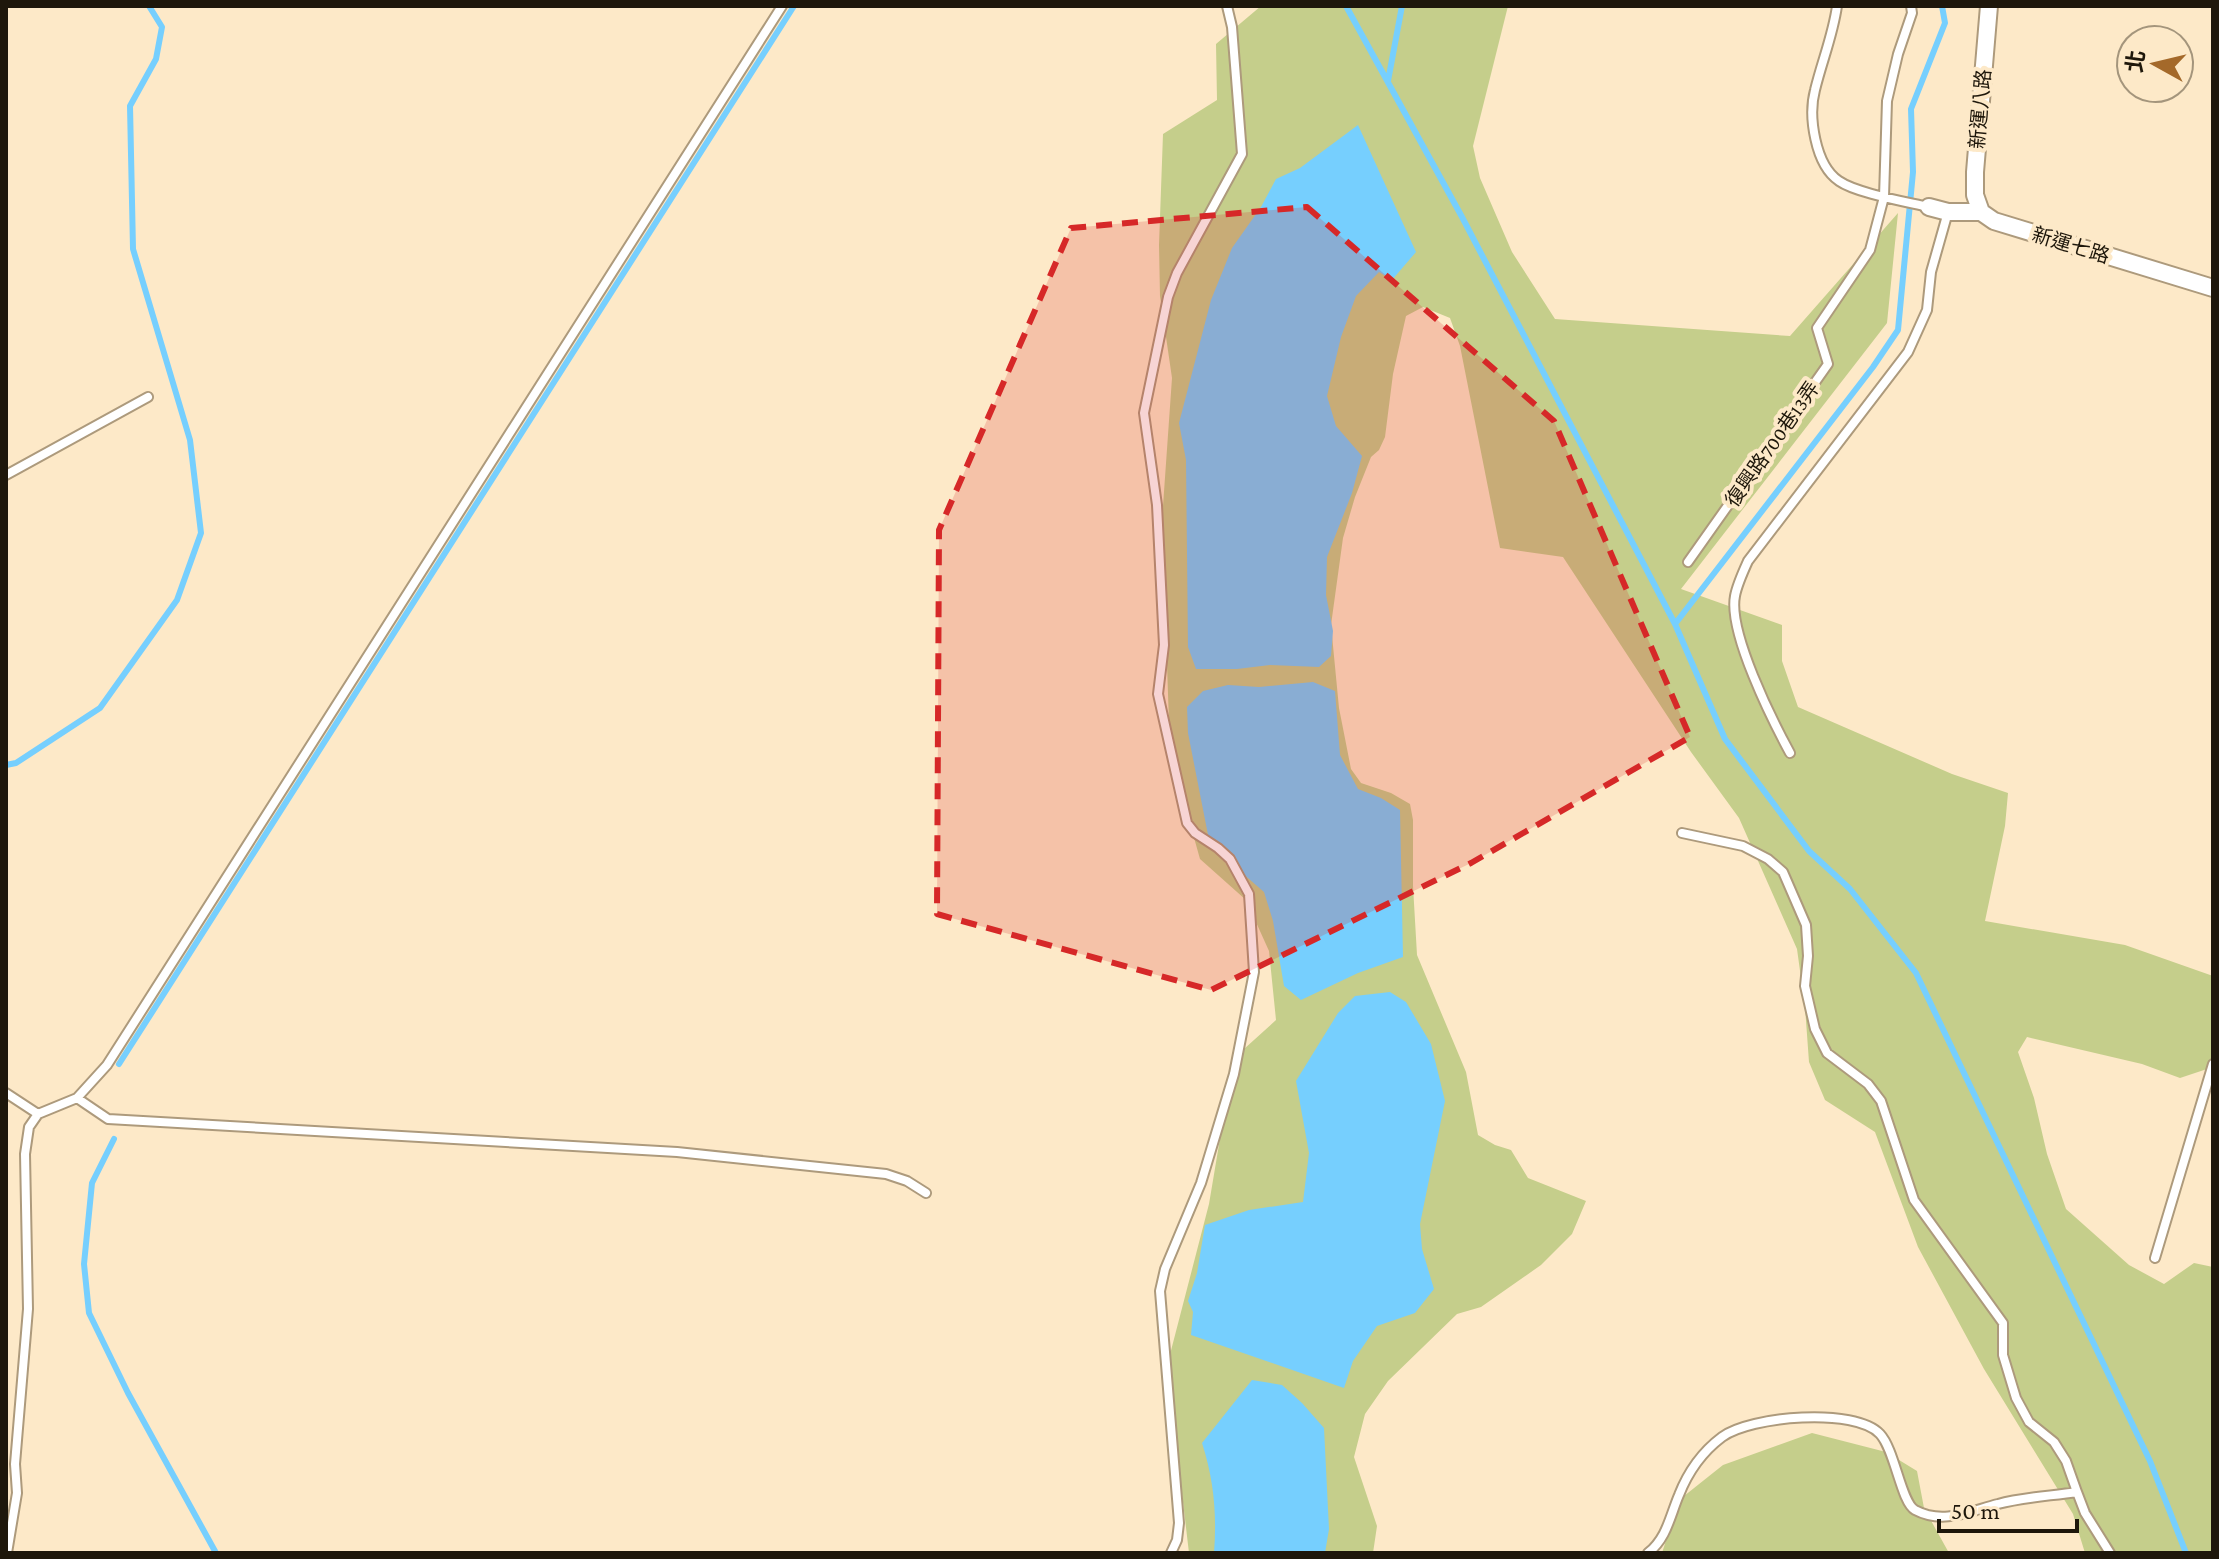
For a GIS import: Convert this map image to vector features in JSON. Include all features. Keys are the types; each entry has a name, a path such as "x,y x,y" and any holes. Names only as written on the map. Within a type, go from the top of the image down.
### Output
{"street":[{"name":"新運八路","path":"1981,212 1975,195 1975,172 1989,6"},
{"name":"新運七路","path":"1929,207 1948,212 1981,212 1994,221 2213,288"}],"lane":[{"path":"7,1553 17,1493 10,1465 28,1309 25,1154 29,1127 38,1114 77,1098 107,1065 782,6"},
{"path":"1171,1553 1177,1540 1179,1523 1160,1291 1165,1269 1201,1183 1234,1074 1254,972 1249,894 1230,859 1187,823 1158,694 1164,645 1157,505 1144,413 1168,297 1177,273 1242,154 1232,27 1227,6"},
{"path":"1837,6 1831,40 1814,92 1813,117 1820,156 1839,181 1884,197 1929,207"},
{"name":"復興路700巷13弄","path":"1688,562 1828,364 1817,328 1870,250 1884,197 1887,101 1912,13 1911,6"},
{"path":"1790,753 1775,725 1739,637 1734,598 1748,561 1908,352 1927,310 1931,272 1948,212"},
{"path":"6,475 148,397"},
{"path":"1682,833 1743,846 1768,859 1783,872 1806,925 1808,956 1805,986 1808,1010 1815,1029 1827,1053 1868,1084 1881,1101 1914,1200 2003,1323 2003,1355 2016,1398 2029,1422 2054,1442 2066,1461 2085,1513 2110,1553"},
{"path":"2155,1258 2213,1064"},
{"path":"6,1093 38,1114"},
{"path":"77,1098 108,1119 677,1152 886,1174 907,1181 926,1193"},
{"path":"1648,1553 1658,1545 1679,1492 1697,1459 1723,1435 1751,1423 1833,1417 1862,1422 1880,1434 1899,1473 1907,1504 1917,1511 1947,1517 1969,1514 1998,1504 2077,1492"}],"highlighted area":[{"path":"1307,207 1554,421 1690,737 1471,863 1211,990 937,914 939,530 1071,228"}],"green space":[{"path":"1261,6 1508,6 1473,146 1480,178 1512,252 1555,319 1790,336 1898,213 1887,323 1681,589 1782,625 1782,661 1798,707 1952,774 2008,793 2005,826 1985,921 2125,945 2213,976 2213,1067 2180,1078 2142,1064 2027,1037 2018,1052 2066,1209 2129,1265 2164,1284 2194,1263 2213,1267 2213,1553 2085,1553 2073,1514 1984,1369 1918,1247 1875,1132 1825,1100 1809,1062 1797,949 1739,818 1691,752 1563,557 1500,548 1460,346 1450,318 1423,307 1406,316 1393,374 1385,437 1379,450 1371,457 1343,538 1331,625 1339,708 1351,769 1361,783 1391,793 1410,804 1417,955 1466,1072 1478,1135 1511,1150 1528,1178 1586,1201 1572,1234 1541,1265 1481,1307 1457,1314 1388,1381 1365,1414 1354,1457 1377,1526 1373,1553 1189,1553 1167,1366 1209,1204 1229,1085 1244,1049 1276,1020 1269,951 1246,900 1200,859 1170,752 1162,520 1172,378 1160,296 1163,134 1217,100 1216,44"},
{"path":"1812,1433 1886,1452 1917,1471 1924,1508 1949,1553 1662,1553 1679,1500 1723,1465"}],"water":[{"path":"1358,125 1416,252 1392,280 1379,272 1356,296 1341,337 1327,396 1336,426 1362,456 1352,493 1327,557 1326,595 1333,631 1331,656 1319,667 1270,665 1196,669 1188,647 1186,460 1179,423 1211,300 1232,248 1261,207 1276,179 1300,168"},
{"path":"1313,682 1335,691 1340,755 1358,789 1400,810 1403,957 1358,973 1301,1000 1284,986 1273,921 1264,892 1210,845 1188,733 1187,707 1203,691 1228,685 1259,687"},
{"path":"1390,992 1406,1002 1431,1044 1445,1101 1420,1224 1422,1249 1434,1289 1415,1313 1377,1326 1353,1361 1344,1388 1191,1335 1193,1312 1188,1301 1197,1273 1205,1225 1249,1210 1303,1202 1309,1153 1296,1081 1338,1013 1355,996"},
{"path":"1252,1380 1282,1385 1324,1428 1329,1529 1325,1553 1214,1553 1214,1498 1202,1443"}],"waterway":[{"path":"6,765 16,763 100,708 177,600 201,533 190,440 133,249 130,106 156,59 162,27 149,6"},
{"path":"119,1064 794,6"},
{"path":"1346,6 1462,217 1675,624"},
{"path":"1388,81 1402,6"},
{"path":"1942,6 1945,23 1911,109 1913,172 1898,330 1873,367 1675,624 1725,739 1809,851 1850,889 1916,973 2150,1461 2186,1553"},
{"path":"114,1139 92,1183 84,1264 89,1313 128,1393 216,1553"}]}
